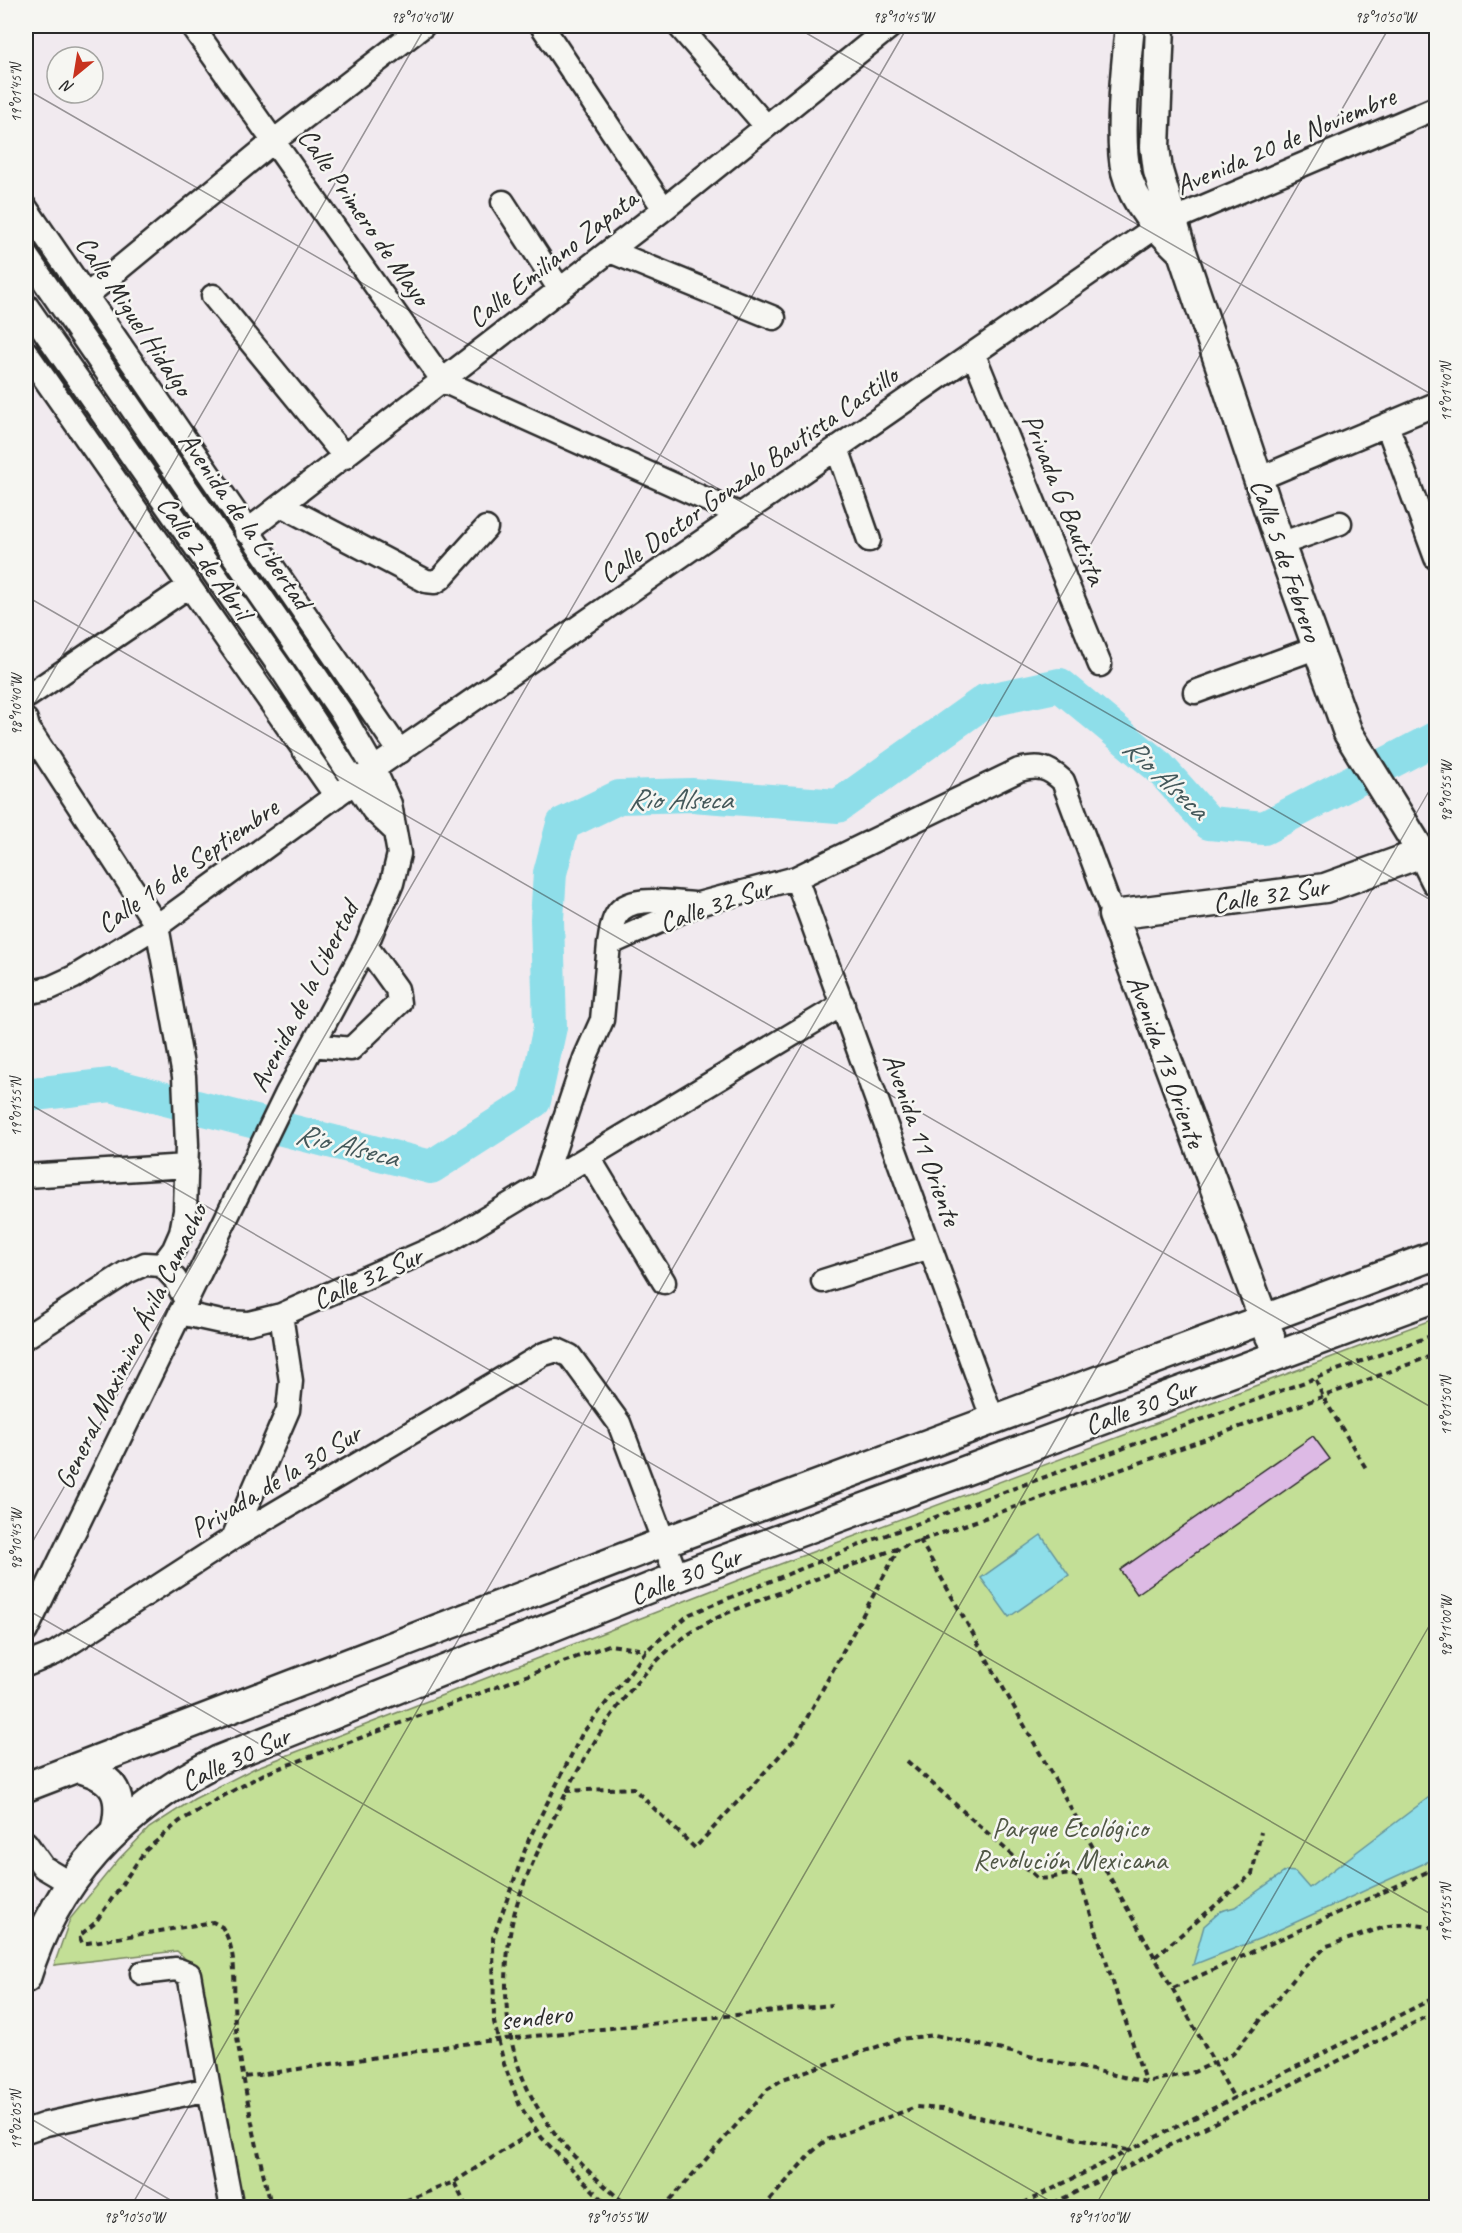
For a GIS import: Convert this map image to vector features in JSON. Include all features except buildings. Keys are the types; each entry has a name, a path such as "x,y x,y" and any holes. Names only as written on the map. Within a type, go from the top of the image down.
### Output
{"main road":[{"path":"1130,26 1123,146 1126,174 1138,200 1165,223"},
{"name":"Calle 5 de Febrero","path":"1160,26 1155,147 1165,223 1182,252 1280,544 1348,733 1397,814 1429,850 1437,881"},
{"name":"Calle 32 Sur","path":"1113,915 1325,888 1429,850"},
{"name":"Avenida 13 Oriente","path":"1113,915 1278,1355"},
{"name":"Calle 30 Sur","path":"26,1787 664,1542 1437,1255"},
{"name":"Calle 30 Sur","path":"26,1978 49,1917 70,1883 116,1832 165,1792 219,1760 677,1577 1437,1297"},
{"path":"79,1768 105,1778 116,1792 119,1809 116,1832"}],"street":[{"name":"Calle Primero de Mayo","path":"192,26 275,140 443,381"},
{"path":"86,296 275,140 423,26"},
{"path":"542,26 664,209"},
{"path":"679,26 766,126"},
{"name":"Calle Emiliano Zapata","path":"246,532 283,506 664,209 891,26"},
{"name":"Avenida 20 de Noviembre","path":"1165,223 1437,108"},
{"path":"503,202 560,290"},
{"name":"Calle Miguel Hidalgo","path":"26,208 246,532 400,752"},
{"name":"Calle Doctor Gonzalo Bautista Castillo","path":"365,775 1165,223"},
{"path":"610,251 774,318"},
{"name":"Avenida de la Libertad","path":"26,255 304,657 365,775 373,810 394,830 399,854 392,883 366,946 257,1153"},
{"path":"213,296 345,457"},
{"name":"Avenida de la Libertad","path":"26,305 283,672 365,775"},
{"name":"Calle 2 de Abril","path":"26,352 336,796"},
{"name":"Privada G Bautista","path":"974,355 1100,665"},
{"path":"443,381 741,515"},
{"path":"1258,479 1437,404"},
{"path":"1386,425 1437,558"},
{"path":"837,448 869,540"},
{"path":"283,506 426,581 435,582 441,579 486,528"},
{"path":"1280,544 1340,523"},
{"path":"26,698 189,586"},
{"path":"1195,692 1318,647"},
{"path":"283,672 304,657"},
{"path":"26,720 28,728 157,926 184,1076 187,1155 185,1211 174,1249 162,1265"},
{"name":"Calle 32 Sur","path":"542,1186 585,1058 602,1020 609,944 698,904 796,878 1019,770 1035,766 1051,770"},
{"name":"Avenida 13 Oriente","path":"1051,770 1063,781 1113,915"},
{"name":"Calle 16 de Septiembre","path":"26,993 50,988 74,977 157,926 365,775"},
{"name":"Avenida 11 Oriente","path":"796,878 993,1420"},
{"path":"313,1045 351,1049 399,1003 397,990 366,946"},
{"name":"Calle 32 Sur","path":"183,1307 221,1322 249,1323 281,1315 447,1242 843,1004"},
{"name":"General Maximino Ávila Camacho","path":"28,1621 257,1153"},
{"path":"26,1176 187,1155"},
{"path":"589,1158 664,1282"},
{"path":"185,1211 198,1228 219,1232"},
{"path":"823,1281 930,1246"},
{"path":"26,1337 127,1272 145,1264 162,1265 175,1279 183,1307"},
{"path":"233,1538 288,1410 291,1396 281,1315"},
{"name":"Privada de la 30 Sur","path":"26,1665 55,1653 233,1538 544,1354 557,1350 570,1356 619,1424 664,1542"},
{"path":"664,1542 677,1577"},
{"path":"26,1843 34,1869 70,1883"},
{"path":"142,1973 176,1969 189,1974 232,2208"},
{"path":"26,2131 46,2124 209,2089"}],"path":[{"path":"610,2208 568,2167 536,2130 516,2096 504,2064 494,2022 493,1938 529,1839 577,1745 605,1703 647,1650 690,1614 867,1542 1437,1334"},
{"path":"631,2208 599,2182 559,2141 526,2087 506,2025 507,1956 513,1916 526,1877 566,1791 619,1705 652,1666 676,1643 696,1629 758,1601 899,1547 1323,1397 1437,1354"},
{"path":"1316,1380 1323,1397 1367,1470"},
{"path":"920,1540 1081,1830 1234,2098"},
{"path":"566,1791 633,1788 695,1848 796,1738 899,1547"},
{"path":"272,2208 254,2133 235,2019 236,1976 222,1927 213,1922 88,1943 79,1940 81,1933 95,1923 145,1851 180,1821 264,1774 609,1645 647,1650"},
{"path":"907,1761 1038,1878 1048,1880 1073,1874 1079,1878 1146,2082"},
{"path":"1155,1957 1252,1874 1261,1832"},
{"path":"1173,1988 1437,1868"},
{"path":"663,2208 775,2084 900,2039 935,2035 1146,2082 1181,2076 1233,2055 1302,1969 1327,1946 1388,1926 1409,1924 1437,1928"},
{"path":"1014,2208 1437,1997"},
{"name":"sendero","path":"245,2077 477,2042 832,2006"},
{"path":"1044,2208 1437,2012"},
{"path":"763,2208 810,2154 826,2140 916,2107 942,2109 1129,2150"},
{"path":"386,2208 454,2182 536,2130"},
{"path":"454,2182 467,2208"}],"green space":[{"name":"Parque Ecológico Revolución Mexicana","path":"1436,1318 1436,2207 244,2207 197,1970 177,1951 54,1965 70,1919 118,1860 149,1828 194,1799 255,1768 767,1569"}],"water":[{"path":"1041,1535 1069,1575 1009,1617 981,1578"},
{"path":"1436,1792 1436,1858 1261,1938 1193,1965 1204,1926 1221,1911 1235,1907 1286,1871 1295,1872 1309,1888"}],"waterway":[{"name":"Rio Alseca","path":"26,1095 111,1085 431,1167 534,1101 550,1027 547,919 550,873 563,824 619,797 692,795 838,806 985,701 1060,685 1159,767 1209,823 1264,828 1436,738"}]}
